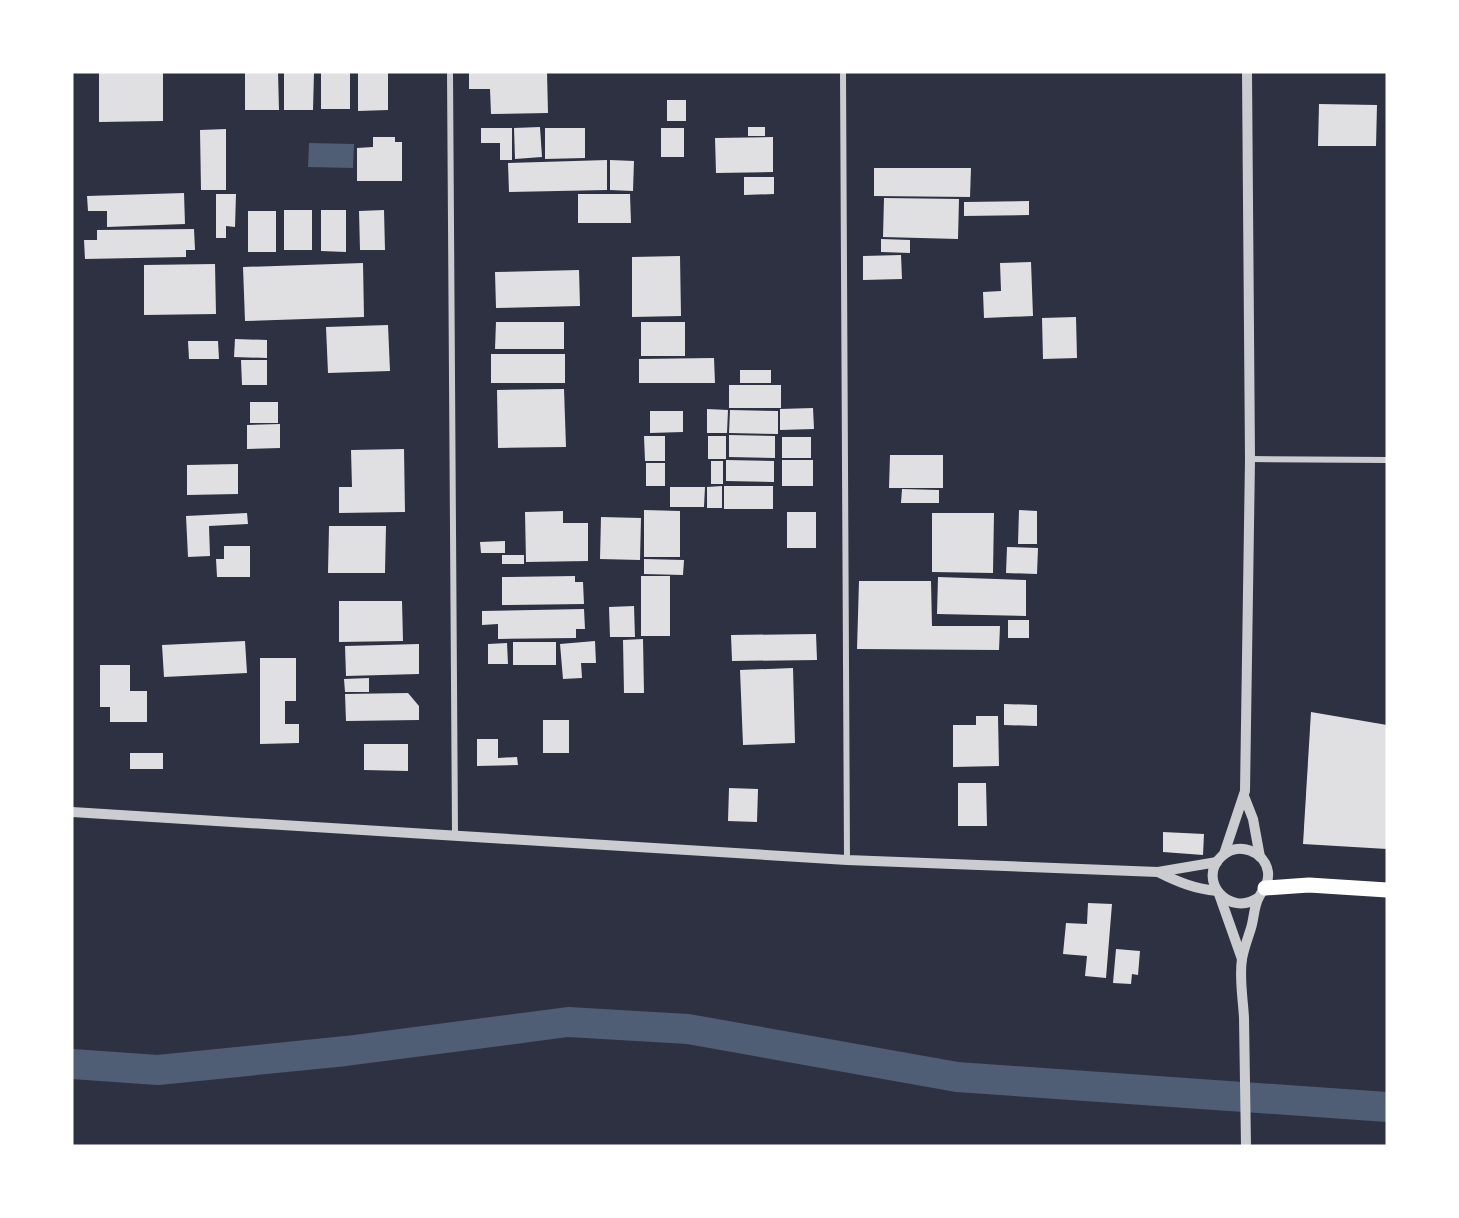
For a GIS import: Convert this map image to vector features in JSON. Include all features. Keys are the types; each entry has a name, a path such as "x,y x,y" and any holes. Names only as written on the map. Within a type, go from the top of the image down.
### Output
{"main road":[{"path":"1262,892 1309,885 1387,890"}],"street":[{"path":"450,72 455,835"},
{"path":"843,72 847,860"},
{"path":"1246,1146 1242,959 1213,878 1244,796 1250,459 1247,72"},
{"path":"1250,459 1387,460"},
{"path":"1242,959 1268,871 1260,857 1253,819 1244,796"},
{"path":"72,812 847,860 1158,872 1220,858 1240,849 1251,850 1260,857"},
{"path":"1158,872 1181,884 1218,892 1227,901 1238,904 1249,903 1262,892"}],"water":[{"path":"309,143 354,144 353,168 308,167"}],"building":[{"path":"99,72 163,72 163,121 99,122"},
{"path":"245,72 278,72 279,110 245,110"},
{"path":"321,72 350,72 350,109 321,109"},
{"path":"358,72 388,72 388,110 358,111"},
{"path":"469,72 547,72 548,113 491,114 490,89 469,89"},
{"path":"284,73 314,73 313,110 284,110"},
{"path":"667,100 686,100 686,121 667,121"},
{"path":"1319,104 1377,105 1376,146 1318,146"},
{"path":"540,127 542,157 515,159 514,128"},
{"path":"748,127 765,127 765,136 748,136"},
{"path":"481,128 512,128 512,160 500,160 500,143 481,143"},
{"path":"545,128 585,128 585,158 545,159"},
{"path":"661,128 684,128 684,157 661,157"},
{"path":"226,129 226,190 201,190 200,130"},
{"path":"373,137 395,137 395,142 402,142 402,181 357,181 357,148 373,147"},
{"path":"773,137 773,172 716,173 715,138"},
{"path":"607,160 607,190 509,192 508,163"},
{"path":"610,160 634,161 633,191 610,190"},
{"path":"874,168 971,168 970,197 874,196"},
{"path":"744,177 774,177 774,194 744,195"},
{"path":"184,193 185,224 107,227 107,211 88,211 87,196"},
{"path":"216,194 236,194 235,227 226,226 226,238 216,238"},
{"path":"578,194 630,194 631,223 578,223"},
{"path":"884,198 959,199 958,239 883,237"},
{"path":"1029,201 1029,215 964,216 964,202"},
{"path":"284,210 312,210 312,250 284,250"},
{"path":"321,210 346,210 346,252 321,251"},
{"path":"384,210 385,250 360,250 359,211"},
{"path":"248,211 276,211 276,252 248,252"},
{"path":"194,229 195,250 186,250 186,257 85,259 84,240 97,240 97,230"},
{"path":"881,239 910,240 910,253 881,252"},
{"path":"901,255 902,279 863,280 863,256"},
{"path":"680,256 681,316 632,317 632,257"},
{"path":"1031,262 1033,316 984,318 983,292 1001,291 1000,263"},
{"path":"363,263 364,317 245,321 243,267"},
{"path":"215,264 216,314 144,315 144,265"},
{"path":"579,270 580,306 496,308 495,272"},
{"path":"1076,317 1077,358 1043,359 1042,318"},
{"path":"496,322 564,322 564,349 495,349"},
{"path":"641,322 685,322 685,356 641,356"},
{"path":"388,325 390,371 328,373 326,327"},
{"path":"235,339 267,340 267,358 234,357"},
{"path":"188,341 218,341 219,359 189,359"},
{"path":"491,354 565,354 565,383 491,383"},
{"path":"714,358 715,383 639,383 639,359"},
{"path":"241,360 267,360 267,385 242,385"},
{"path":"740,370 771,370 771,383 740,383"},
{"path":"729,385 781,385 781,408 729,408"},
{"path":"564,389 566,447 498,448 497,390"},
{"path":"250,402 278,402 278,423 250,423"},
{"path":"813,408 814,429 780,430 780,409"},
{"path":"707,409 728,410 727,433 707,433"},
{"path":"730,410 778,411 778,434 729,433"},
{"path":"650,411 683,411 683,432 650,433"},
{"path":"280,424 280,448 247,449 247,425"},
{"path":"729,435 775,436 775,458 729,457"},
{"path":"644,436 665,436 665,461 645,461"},
{"path":"708,436 726,436 726,459 708,459"},
{"path":"782,437 811,437 811,458 782,458"},
{"path":"404,449 405,512 339,513 339,487 352,487 351,450"},
{"path":"890,455 943,455 943,488 889,488"},
{"path":"726,460 774,461 774,482 726,481"},
{"path":"782,460 813,460 813,486 782,486"},
{"path":"711,461 723,461 723,484 711,484"},
{"path":"646,463 665,463 665,486 646,486"},
{"path":"238,464 238,494 187,495 187,465"},
{"path":"722,486 722,508 707,508 707,487"},
{"path":"724,486 773,486 773,509 724,509"},
{"path":"670,487 705,487 704,507 670,507"},
{"path":"902,489 939,490 939,503 901,503"},
{"path":"644,510 680,511 680,557 644,557"},
{"path":"1019,510 1037,511 1037,544 1018,544"},
{"path":"563,511 563,523 588,523 588,561 526,562 525,512"},
{"path":"787,512 816,512 816,548 787,548"},
{"path":"247,513 248,524 209,526 210,556 188,557 186,516"},
{"path":"932,513 994,513 993,573 932,572"},
{"path":"601,517 641,518 640,560 600,559"},
{"path":"329,526 386,526 385,573 328,573"},
{"path":"505,541 505,553 481,553 480,542"},
{"path":"224,546 250,546 250,577 217,577 216,559 224,559"},
{"path":"1007,547 1038,548 1037,574 1006,573"},
{"path":"502,555 524,555 524,564 502,564"},
{"path":"644,559 684,560 683,575 644,574"},
{"path":"575,576 575,582 583,582 584,604 502,605 502,577"},
{"path":"641,576 670,576 670,636 641,636"},
{"path":"938,577 1026,580 1026,616 937,614"},
{"path":"859,581 931,581 932,626 1000,626 999,650 857,649"},
{"path":"339,601 402,601 403,641 339,642"},
{"path":"634,606 635,637 610,637 609,607"},
{"path":"584,609 585,629 576,629 576,638 498,639 498,624 482,625 482,611"},
{"path":"1008,620 1029,620 1029,638 1008,638"},
{"path":"816,634 817,660 732,661 731,635"},
{"path":"643,639 644,693 624,693 623,640"},
{"path":"245,641 247,673 164,677 162,645"},
{"path":"595,641 596,663 581,663 582,678 563,679 560,644"},
{"path":"513,642 556,642 556,665 513,665"},
{"path":"507,643 508,664 488,664 488,644"},
{"path":"419,644 419,674 346,676 345,646"},
{"path":"260,658 296,658 296,701 285,701 285,724 299,724 299,743 260,744"},
{"path":"100,665 130,665 130,691 147,691 147,722 110,722 110,707 100,707"},
{"path":"793,668 795,743 743,745 740,670"},
{"path":"369,678 369,692 345,692 344,679"},
{"path":"408,693 419,706 419,720 346,721 345,694"},
{"path":"1004,704 1037,705 1037,726 1004,725"},
{"path":"1311,712 1387,725 1387,849 1303,844"},
{"path":"976,716 998,716 999,766 953,767 953,725 976,725"},
{"path":"543,720 569,720 569,753 543,753"},
{"path":"477,739 498,739 498,758 517,757 518,765 477,766"},
{"path":"364,744 408,744 408,771 364,770"},
{"path":"130,753 163,753 163,769 130,769"},
{"path":"958,783 986,783 987,826 958,826"},
{"path":"729,788 758,789 757,822 728,821"},
{"path":"1163,832 1204,834 1203,855 1163,852"},
{"path":"1088,903 1112,904 1106,978 1085,976 1087,956 1063,954 1066,923 1087,924"},
{"path":"1116,949 1140,951 1138,975 1132,974 1131,984 1113,983"}],"waterway":[{"path":"72,1064 158,1070 346,1051 568,1022 688,1029 957,1077 1387,1107"}]}
